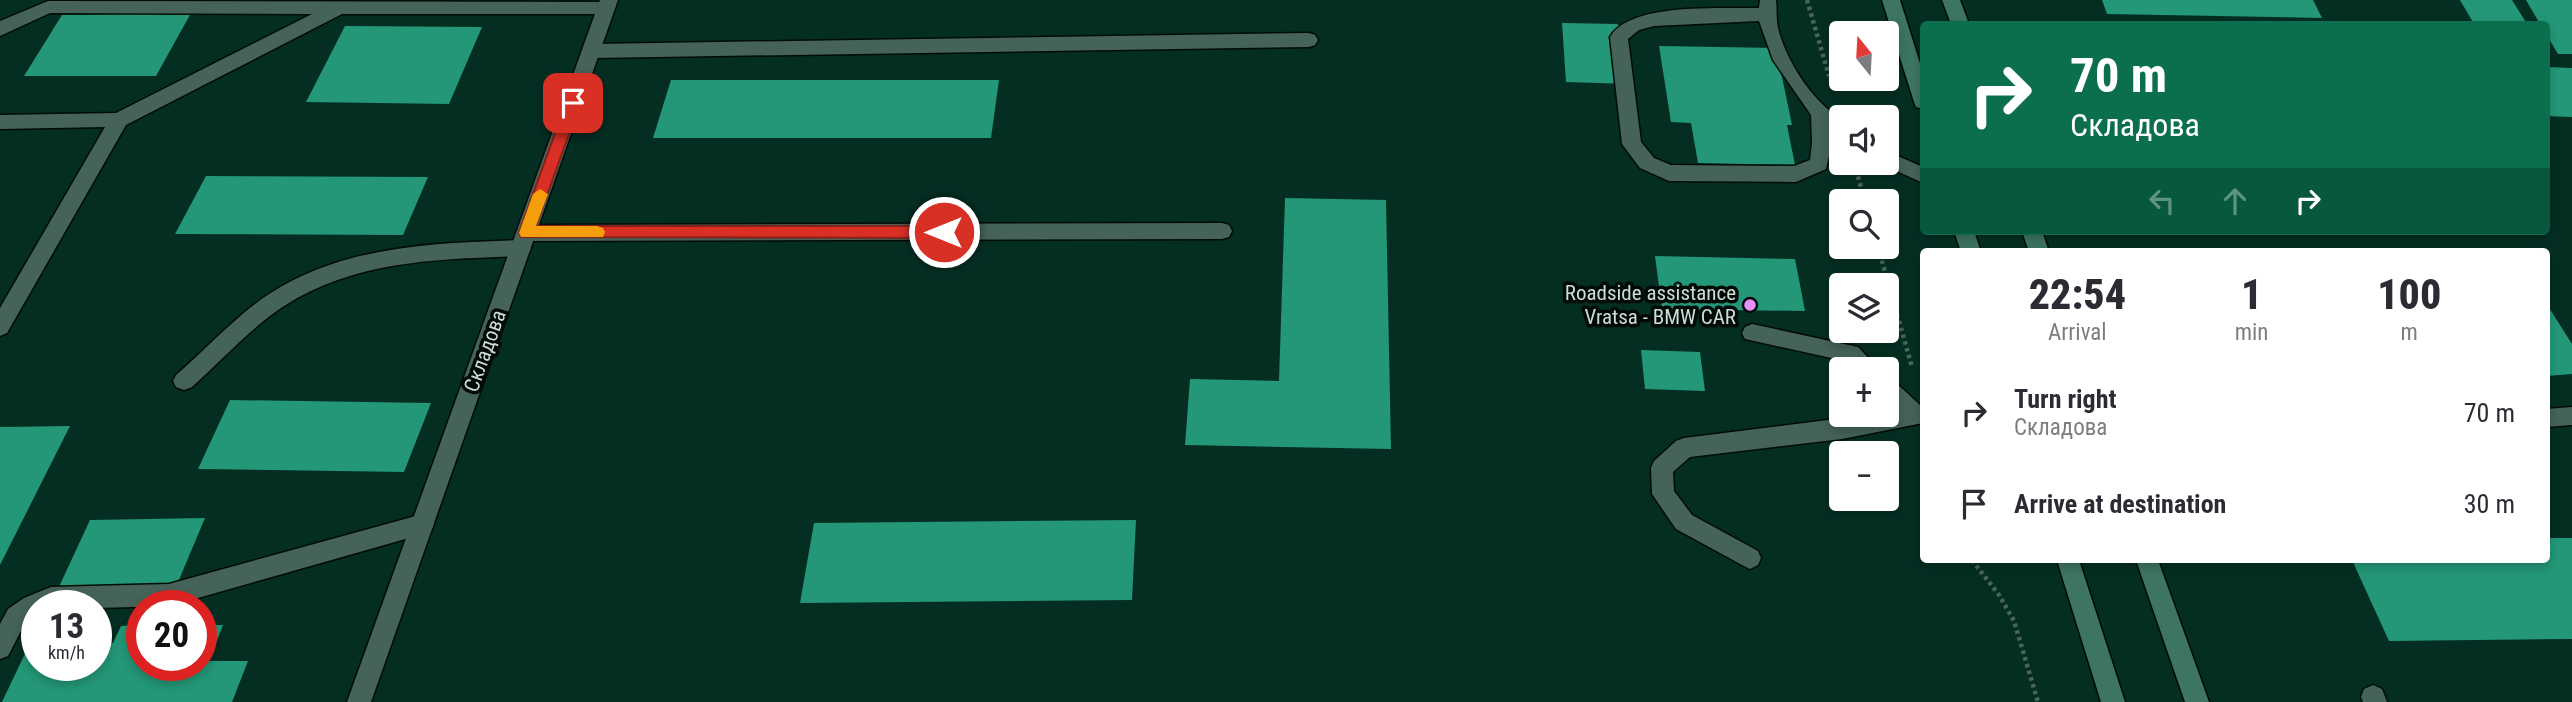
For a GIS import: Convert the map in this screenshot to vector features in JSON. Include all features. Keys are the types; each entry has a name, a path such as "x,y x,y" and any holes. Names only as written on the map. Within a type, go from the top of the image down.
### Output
{"main road":[{"path":"1891,0 1920,92"},
{"path":"1951,0 1959,21"},
{"path":"2069,563 2113,702"},
{"path":"2148,563 2197,702"}],"street":[{"path":"0,29 48,7 607,4"},
{"name":"Складова","path":"359,702 607,4"},
{"path":"0,122 119,120 340,7"},
{"path":"1820,114 1822,143 1819,164 1796,174 1669,173 1647,163 1632,144 1619,37 1633,25 1654,19 1767,7 1783,63 1820,114 1829,120"},
{"path":"592,51 1309,40"},
{"path":"0,327 119,120"},
{"path":"1899,164 1920,174"},
{"path":"184,381 275,301 322,275 376,260 427,251 524,240 1222,231"},
{"path":"1752,332 1851,353 1855,357"},
{"path":"1899,398 1919,415"},
{"path":"1750,558 1684,522 1663,494 1662,468 1684,448 1842,429 1919,415"},
{"path":"2550,418 2572,416"},
{"path":"0,648 16,617 51,598 169,595 423,524"}],"path":[{"path":"1807,0 1829,75"},
{"path":"1881,259 1916,381"},
{"path":"1974,563 2014,621 2038,702"}],"shaded area":[{"path":"0,0 2572,0 2572,702 0,702"}],"building":[{"path":"2102,0 2313,0 2322,18 2107,14"},
{"path":"2460,0 2512,0 2525,21 2472,21"},
{"path":"2526,0 2572,0 2572,54 2558,54 2550,41 2550,21 2538,21"},
{"path":"191,13 156,76 24,76 62,15"},
{"path":"1562,23 1617,24 1626,32 1630,84 1566,82"},
{"path":"345,26 482,27 449,104 306,102"},
{"path":"1659,46 1776,48 1792,125 1787,125 1795,165 1698,163 1691,123 1671,122"},
{"path":"2550,67 2572,68 2572,117 2550,116"},
{"path":"671,80 999,80 991,138 653,138"},
{"path":"206,176 428,177 403,235 175,234"},
{"path":"1285,198 1386,200 1391,449 1185,445 1190,379 1279,381"},
{"path":"1655,256 1795,259 1805,311 1662,309"},
{"path":"2550,309 2572,344 2572,374 2550,376"},
{"path":"1641,350 1700,352 1705,391 1645,389"},
{"path":"230,400 431,403 404,472 198,469"},
{"path":"70,426 0,565 0,427"},
{"path":"205,518 176,587 58,589 90,520"},
{"path":"1136,520 1132,600 800,603 814,523"},
{"path":"2550,538 2572,538 2572,639 2389,641 2353,563 2550,563"},
{"path":"217,625 223,625 217,640"},
{"path":"121,626 126,626 126,681 217,681 217,661 248,661 232,702 2,702 21,662 21,681 112,681 112,643"}],"slow traffic":[{"path":"540,194 527,233 597,232"}],"place":[{"name":"Roadside assistance Vratsa - BMW CAR","path":"1750,305"}],"route":[{"path":"573,103 527,233 944,232"}]}
